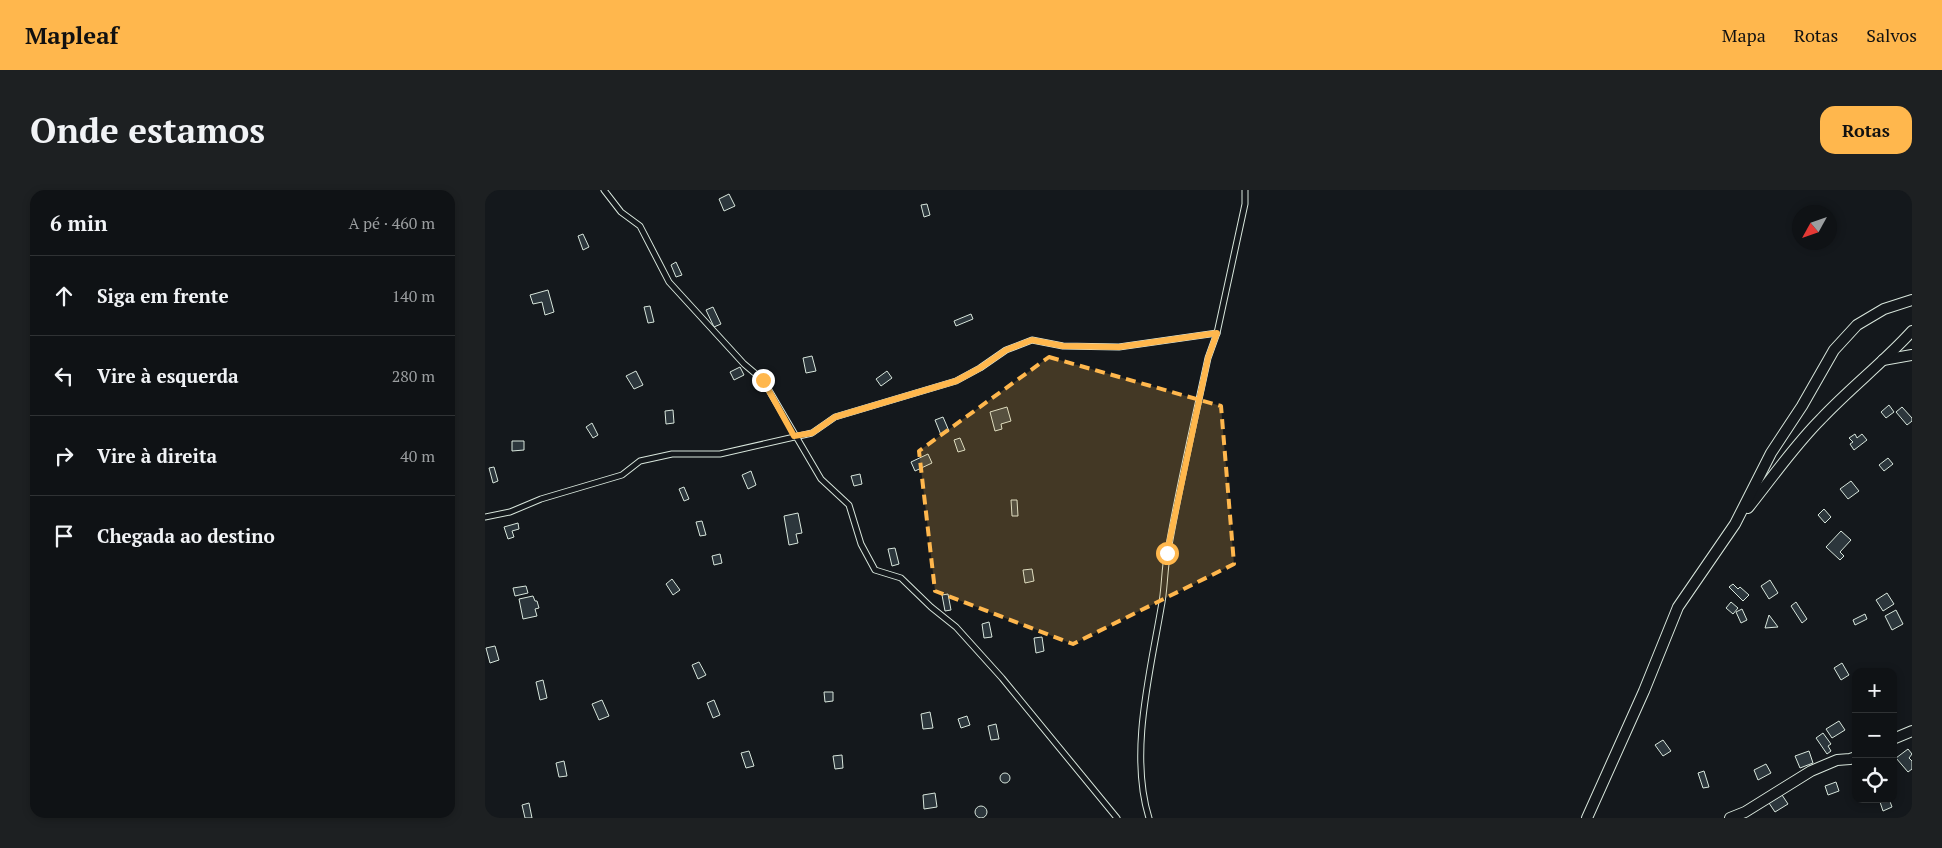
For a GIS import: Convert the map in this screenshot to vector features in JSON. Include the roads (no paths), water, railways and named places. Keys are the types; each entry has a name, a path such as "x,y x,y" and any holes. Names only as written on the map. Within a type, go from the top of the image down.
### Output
{"street":[{"path":"1735,524 1771,452 1802,406 1833,350 1857,325 1884,309 1912,300"},
{"path":"1587,818 1644,691 1678,607 1735,524 1794,448 1847,392 1899,346 1912,331"},
{"path":"1881,360 1912,355"},
{"path":"1897,737 1912,731"},
{"path":"1730,818 1745,812 1811,771 1837,760 1851,760 1854,758"}],"lane":[{"path":"604,190 621,212 640,226 669,282 744,364 763,380 794,436 821,479 849,506 861,544 875,570 901,578 931,607 956,627 1002,678 1117,818"},
{"path":"1149,818 1144,801 1141,759 1146,694 1162,605 1167,553 1208,358 1217,333 1245,204 1245,190"},
{"path":"485,517 510,512 541,499 622,475 640,461 672,454 720,454 812,433 835,417 956,381 980,368 1006,350 1032,340 1063,346 1119,347 1217,333"}]}
